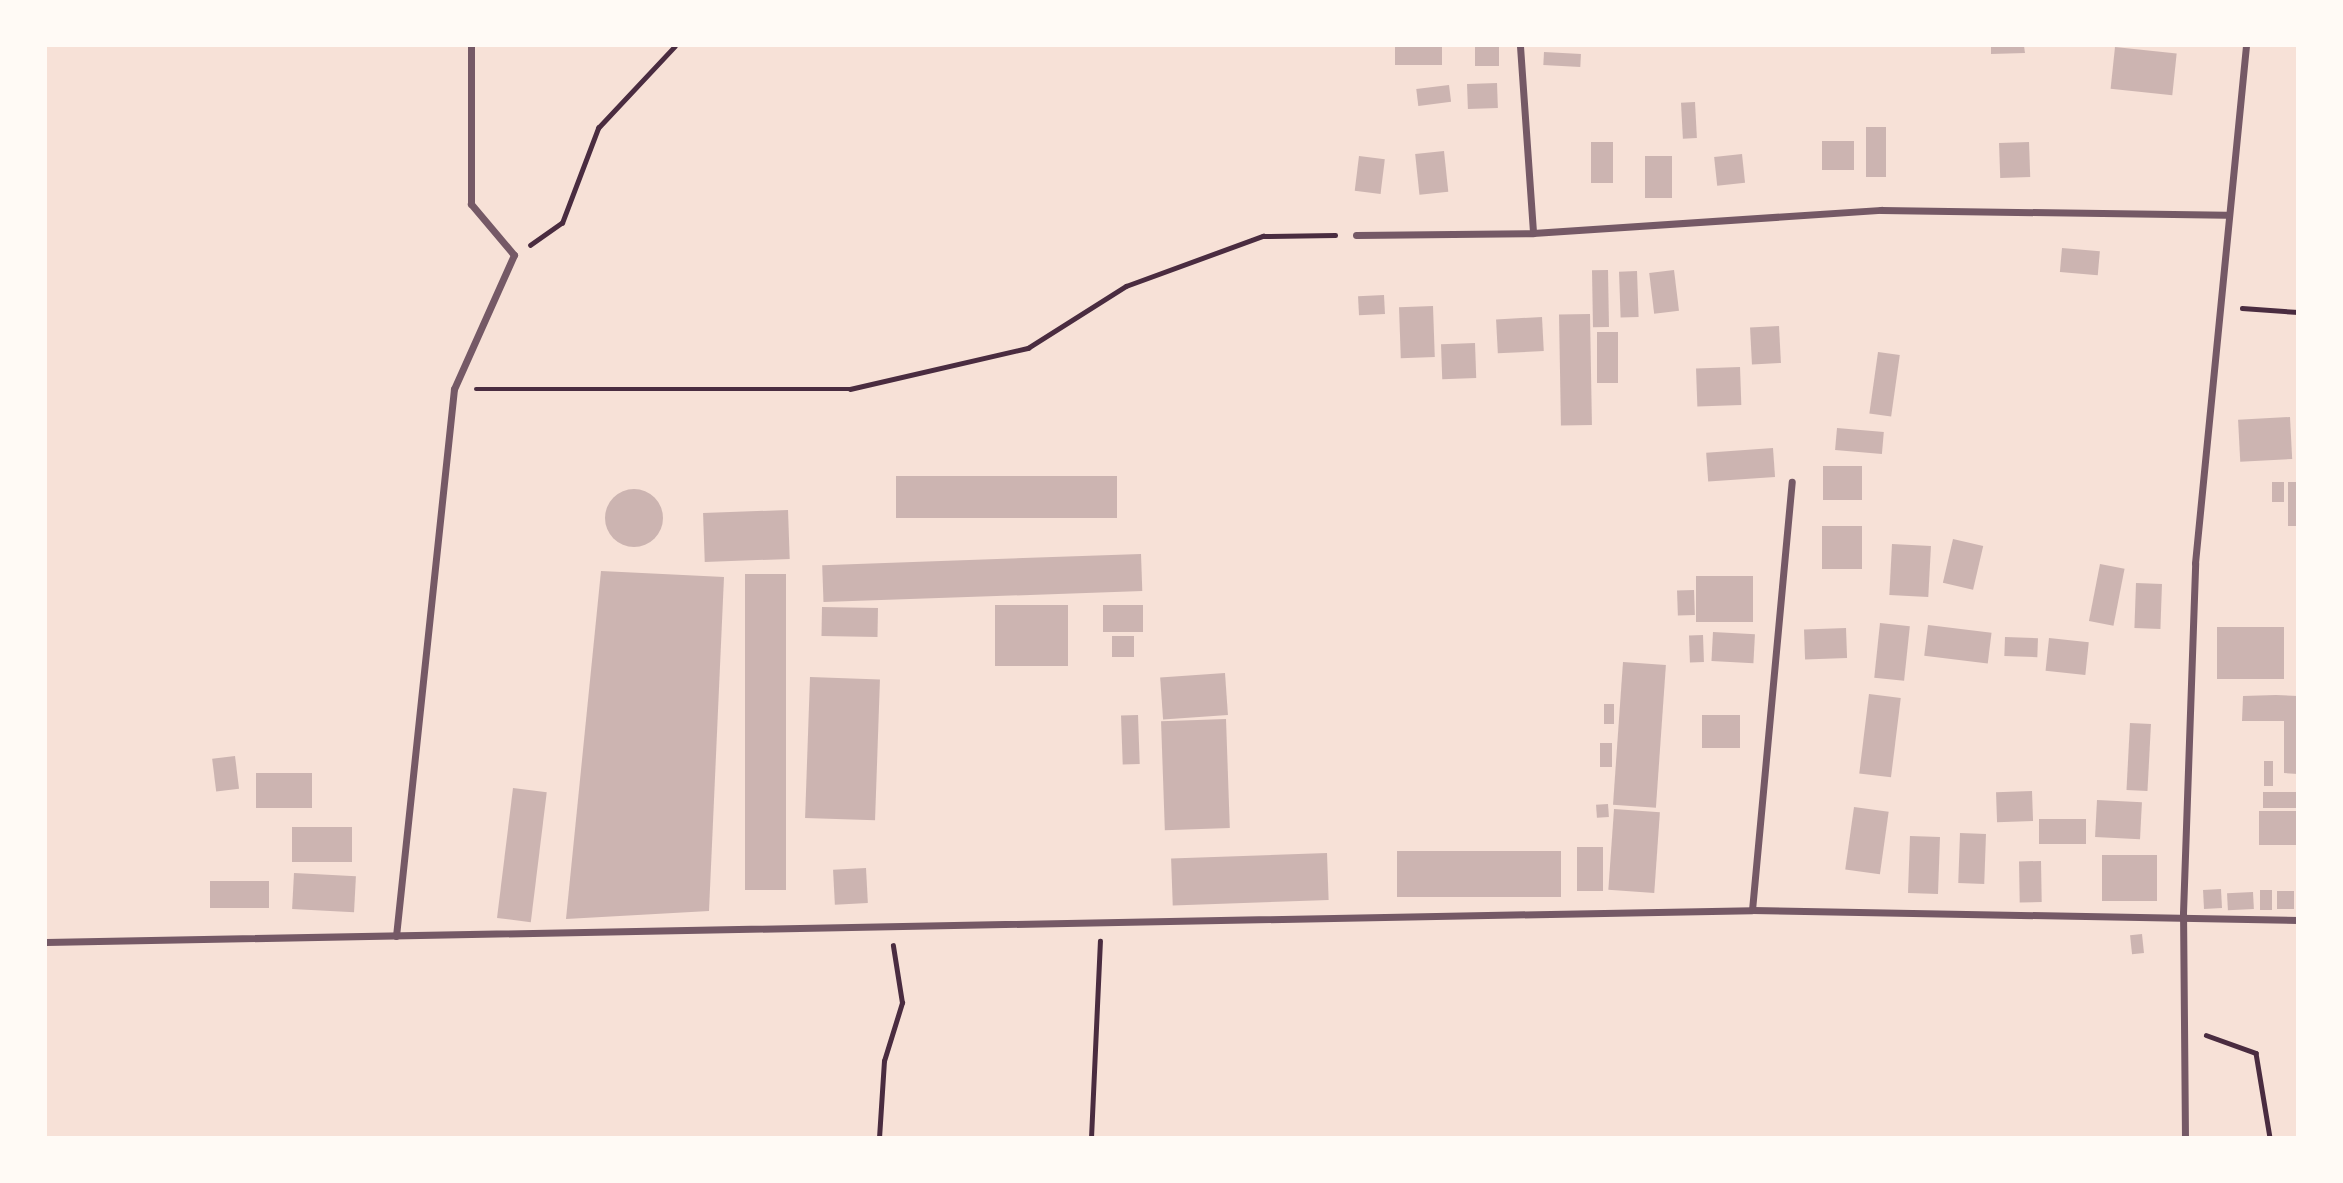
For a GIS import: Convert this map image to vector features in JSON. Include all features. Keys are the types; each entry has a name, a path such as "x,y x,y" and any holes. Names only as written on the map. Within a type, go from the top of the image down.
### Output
{"street":[{"path":"396,936 454,390 514,255 471,204 471,46"},
{"path":"1520,46 1533,233"},
{"path":"2185,1138 2183,913 2195,562 2216,307 2246,46"},
{"path":"1356,235 1533,233 1881,210 2226,215"},
{"path":"1752,910 1792,482"},
{"path":"46,942 1752,910 2183,913 2298,920"}],"path":[{"path":"514,255 562,223 598,128 676,46"},
{"path":"454,390 850,389 1028,348 1126,286 1264,236 1356,235"},
{"path":"2216,307 2298,312"},
{"path":"1091,1138 1101,923"},
{"path":"879,1138 884,1061 902,1003 890,926"},
{"path":"2184,1027 2256,1053 2270,1138"}],"building":[{"path":"1395,46 1442,46 1442,65 1395,65"},
{"path":"1475,46 1499,46 1499,66 1475,66"},
{"path":"1991,46 2024,46 2025,53 1991,54"},
{"path":"2115,47 2177,53 2172,95 2111,89"},
{"path":"1544,52 1581,54 1580,67 1543,65"},
{"path":"1497,83 1498,108 1468,109 1467,84"},
{"path":"1449,85 1451,102 1418,106 1416,89"},
{"path":"1695,102 1697,138 1683,139 1681,103"},
{"path":"1866,127 1886,127 1886,177 1866,177"},
{"path":"1822,141 1854,141 1854,170 1822,170"},
{"path":"1591,142 1613,142 1613,183 1591,183"},
{"path":"2029,142 2030,177 2000,178 1999,143"},
{"path":"1444,151 1448,192 1419,195 1415,154"},
{"path":"1742,154 1745,183 1717,186 1714,157"},
{"path":"1359,156 1385,159 1381,194 1355,191"},
{"path":"1645,156 1672,156 1672,198 1645,198"},
{"path":"2062,248 2100,251 2098,275 2060,272"},
{"path":"1592,270 1608,270 1609,327 1593,327"},
{"path":"1674,270 1679,311 1654,314 1649,273"},
{"path":"1637,271 1639,317 1621,318 1619,272"},
{"path":"1384,295 1385,314 1359,315 1358,296"},
{"path":"1433,306 1435,357 1401,358 1399,307"},
{"path":"1590,314 1592,425 1561,426 1559,315"},
{"path":"1542,317 1544,351 1498,353 1496,319"},
{"path":"1779,326 1781,363 1752,364 1750,328"},
{"path":"1597,332 1618,332 1618,383 1597,383"},
{"path":"1475,343 1476,378 1442,379 1441,344"},
{"path":"1878,352 1900,355 1891,416 1869,413"},
{"path":"1740,367 1741,405 1697,407 1696,369"},
{"path":"2290,417 2292,459 2240,462 2238,420"},
{"path":"1837,428 1884,432 1882,454 1835,450"},
{"path":"1773,448 1775,477 1708,482 1706,453"},
{"path":"1823,466 1862,466 1862,500 1823,500"},
{"path":"896,476 1117,476 1117,518 896,518"},
{"path":"2272,482 2284,482 2284,502 2272,502"},
{"path":"2288,482 2298,482 2298,526 2288,526"},
{"path":"628,489 640,489 655,497 663,512 663,524 655,539 640,547 628,547 613,539 605,524 605,512 613,497"},
{"path":"788,510 790,559 705,562 703,513"},
{"path":"1822,526 1862,526 1862,569 1822,569"},
{"path":"1953,539 1983,546 1973,590 1943,583"},
{"path":"1892,544 1931,546 1928,597 1889,595"},
{"path":"1141,554 1142,591 823,602 822,565"},
{"path":"2100,564 2125,569 2113,626 2089,621"},
{"path":"601,571 724,577 709,911 566,919"},
{"path":"745,574 786,574 786,890 745,890"},
{"path":"1696,576 1753,576 1753,622 1696,622"},
{"path":"2136,583 2162,584 2160,629 2134,628"},
{"path":"1694,590 1695,615 1678,616 1677,591"},
{"path":"995,605 1068,605 1068,666 995,666"},
{"path":"1103,605 1143,605 1143,632 1103,632"},
{"path":"822,607 878,608 877,637 821,636"},
{"path":"1880,623 1910,626 1904,681 1874,678"},
{"path":"1928,625 1992,633 1988,664 1924,656"},
{"path":"2217,627 2284,627 2284,679 2217,679"},
{"path":"1846,628 1847,658 1805,659 1804,629"},
{"path":"1713,632 1755,634 1753,663 1711,661"},
{"path":"1689,635 1703,635 1704,662 1690,662"},
{"path":"1112,636 1134,636 1134,657 1112,657"},
{"path":"2005,637 2038,638 2037,657 2004,656"},
{"path":"2049,638 2089,642 2085,675 2046,671"},
{"path":"1623,662 1666,665 1656,808 1613,805"},
{"path":"1225,673 1228,715 1163,719 1160,678"},
{"path":"810,677 880,679 875,820 805,818"},
{"path":"1869,694 1901,698 1891,777 1859,773"},
{"path":"2243,696 2298,696 2298,774 2284,773 2284,721 2242,721"},
{"path":"1604,704 1614,704 1614,724 1604,724"},
{"path":"1138,715 1140,764 1123,765 1121,716"},
{"path":"1702,715 1740,715 1740,748 1702,748"},
{"path":"1226,719 1230,828 1165,830 1161,721"},
{"path":"2130,723 2151,724 2147,791 2126,790"},
{"path":"1600,743 1612,743 1612,767 1600,767"},
{"path":"235,756 239,789 216,792 212,759"},
{"path":"2264,761 2273,761 2273,786 2264,786"},
{"path":"256,773 312,773 312,808 256,808"},
{"path":"513,788 547,792 531,922 497,918"},
{"path":"2032,791 2033,821 1997,822 1996,792"},
{"path":"2263,792 2298,792 2298,808 2263,808"},
{"path":"2097,800 2142,802 2140,839 2095,837"},
{"path":"1608,804 1609,817 1597,818 1596,805"},
{"path":"1854,807 1889,812 1880,874 1845,869"},
{"path":"1614,809 1660,812 1654,893 1608,890"},
{"path":"2259,811 2298,811 2298,845 2259,845"},
{"path":"2039,819 2086,819 2086,844 2039,844"},
{"path":"292,827 352,827 352,862 292,862"},
{"path":"1960,833 1986,834 1984,884 1958,883"},
{"path":"1910,836 1940,837 1938,894 1908,893"},
{"path":"1577,847 1603,847 1603,891 1577,891"},
{"path":"1397,851 1561,851 1561,897 1397,897"},
{"path":"1327,853 1329,900 1173,905 1171,858"},
{"path":"2102,855 2157,855 2157,901 2102,901"},
{"path":"2019,861 2041,861 2042,902 2020,902"},
{"path":"866,868 868,903 835,905 833,870"},
{"path":"294,873 356,876 354,912 292,909"},
{"path":"210,881 269,881 269,908 210,908"},
{"path":"2221,889 2222,908 2204,909 2203,890"},
{"path":"2260,890 2272,890 2272,910 2260,910"},
{"path":"2277,891 2294,891 2294,909 2277,909"},
{"path":"2253,892 2254,909 2228,910 2227,893"},
{"path":"2142,934 2144,953 2132,954 2130,935"}]}
